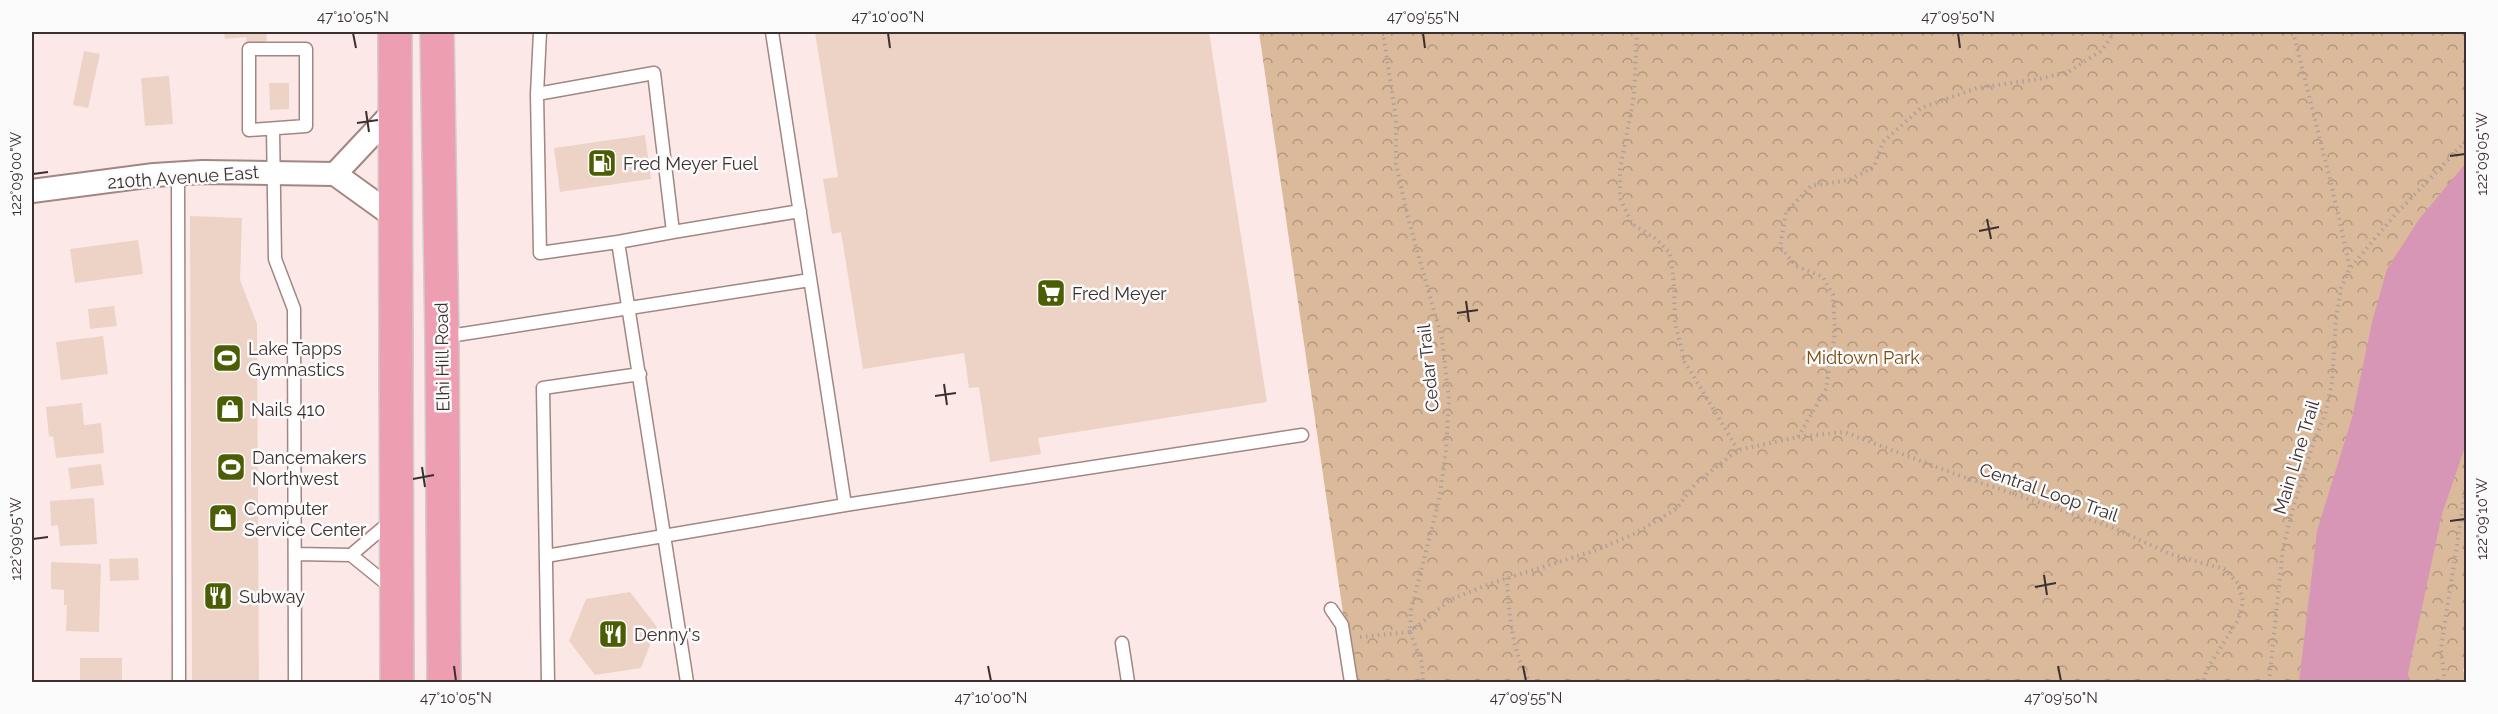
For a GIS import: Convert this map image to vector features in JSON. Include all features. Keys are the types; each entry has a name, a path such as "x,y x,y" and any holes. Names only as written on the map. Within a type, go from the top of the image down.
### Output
{"main road":[{"path":"395,32 397,682"},
{"name":"Elhi Hill Road","path":"436,32 442,337 444,682"}],"street":[{"path":"395,110 335,174 396,218"},
{"name":"210th Avenue East","path":"32,191 178,174 273,172 335,174"}],"lane":[{"path":"540,32 537,94 540,254 800,211"},
{"path":"772,32 845,505"},
{"path":"249,49 306,49 306,126 273,129 249,130 249,49"},
{"path":"537,94 654,74 673,232"},
{"path":"273,129 275,259 294,309 295,682"},
{"path":"178,174 179,682"},
{"path":"618,242 687,682"},
{"path":"442,337 810,280"},
{"path":"548,682 543,388 640,374"},
{"path":"546,556 845,505 1302,435"},
{"path":"351,555 396,516"},
{"path":"295,554 351,555 396,592"},
{"path":"1331,609 1342,625 1351,682"},
{"path":"1122,643 1128,682"}],"path":[{"name":"Cedar Trail","path":"1383,32 1396,120 1396,164 1408,218 1442,339 1449,400 1446,451 1439,500 1413,601 1410,632"},
{"path":"1637,32 1634,96 1620,169 1620,198 1632,224 1654,237 1670,253 1675,323 1685,362 1738,450"},
{"path":"1798,437 1826,389 1835,332 1834,304 1833,295 1823,277 1796,266 1780,248 1786,212 1811,186 1849,180 1874,167 1883,142 1921,108 1977,88 2039,79 2068,72 2101,51 2115,32"},
{"path":"2293,32 2350,268"},
{"path":"2350,268 2394,216 2466,141"},
{"name":"Main Line Trail","path":"2269,682 2283,548 2296,498 2325,416 2332,383 2336,320 2341,288 2350,268"},
{"name":"Central Loop Trail","path":"1410,632 1450,600 1507,578 1597,550 1636,533 1676,509 1696,483 1738,450 1798,437 1844,432 1958,475 2114,528 2170,554 2224,569 2238,583 2243,601 2238,620 2207,669 2203,682"},
{"path":"2445,682 2441,648 2466,486"},
{"path":"1507,578 1509,615 1517,654 1530,682"},
{"path":"1344,638 1410,632 1422,663 1423,682"}],"green space":[{"name":"Midtown Park","path":"1259,32 2466,32 2466,663 2463,671 2466,673 2466,682 1353,682"}],"shaded area":[{"path":"2466,163 2466,444 2442,514 2408,673 2410,682 2299,682 2317,531 2352,418 2372,322 2387,269 2420,218"}],"building":[{"path":"224,32 270,33 266,33 267,41 247,44 246,37 225,39"},
{"name":"Fred Meyer","path":"815,32 1209,32 1267,402 1038,438 1041,454 990,462 979,387 969,388 964,353 863,369 841,232 832,234 823,179 838,177"},
{"path":"84,51 100,54 88,108 73,105"},
{"path":"169,76 173,124 145,126 141,78"},
{"path":"269,83 289,83 289,109 270,110"},
{"name":"Fred Meyer Fuel","path":"645,135 651,179 560,192 554,148"},
{"path":"190,216 242,218 240,280 257,324 259,682 192,682"},
{"path":"138,240 143,274 75,283 70,249"},
{"path":"114,306 117,326 90,329 88,309"},
{"path":"103,336 108,374 61,380 56,342"},
{"path":"82,403 84,425 101,423 104,453 56,458 53,436 49,437 46,407"},
{"path":"101,464 104,485 71,489 68,468"},
{"path":"94,498 97,544 60,546 58,525 51,526 50,501"},
{"path":"138,558 139,580 110,581 109,559"},
{"path":"51,562 101,564 99,632 66,631 67,605 64,605 64,590 51,589"},
{"name":"Denny's","path":"630,592 657,627 641,668 595,675 569,641 586,599"},
{"path":"80,658 122,658 122,682 80,682"}],"place":[{"name":"Fred Meyer Fuel","path":"602,163"},
{"name":"Fred Meyer","path":"1051,293"},
{"name":"Lake Tapps Gymnastics","path":"227,358"},
{"name":"Nails 410","path":"230,409"},
{"name":"Dancemakers Northwest","path":"231,467"},
{"name":"Computer Service Center","path":"223,518"},
{"name":"Subway","path":"218,596"},
{"name":"Denny's","path":"613,634"}]}
